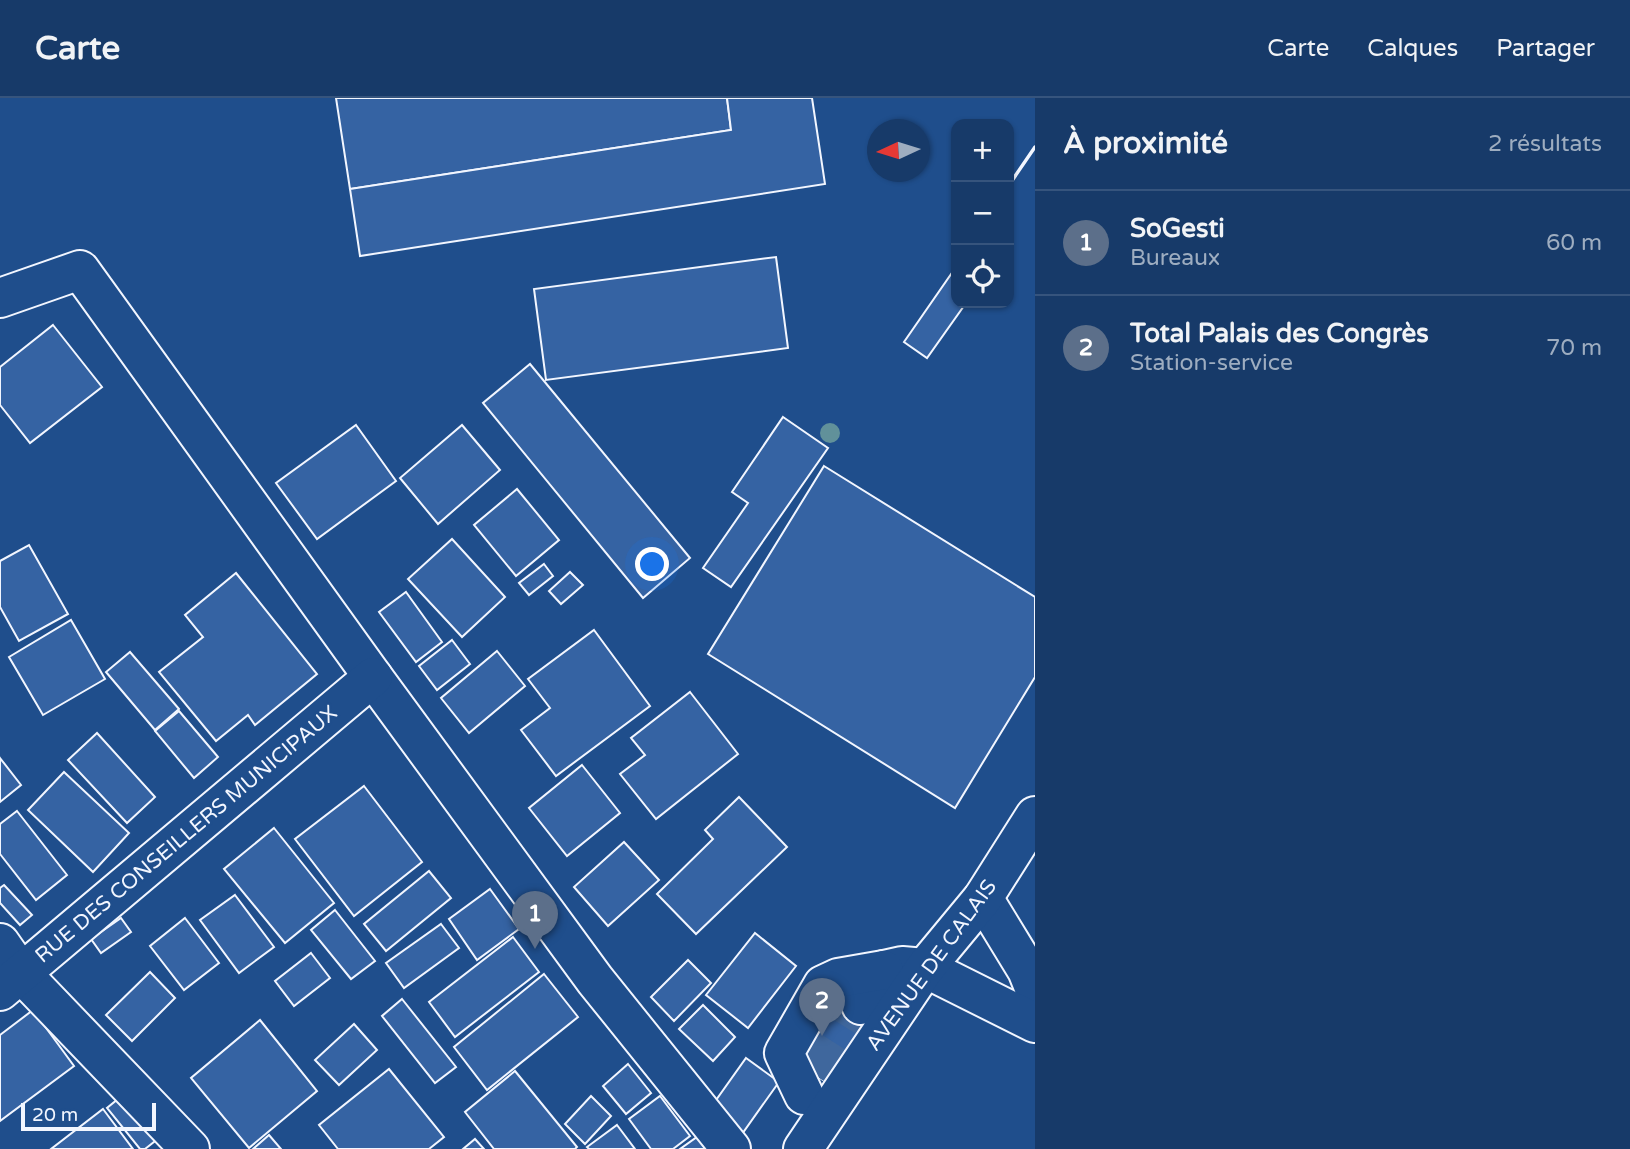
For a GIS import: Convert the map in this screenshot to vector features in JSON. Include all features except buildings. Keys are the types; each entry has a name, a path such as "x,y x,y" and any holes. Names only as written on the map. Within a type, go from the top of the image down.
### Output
{"street":[{"path":"0,298 80,270 595,980 731,1149"},
{"name":"RUE DES CONSEILLERS MUNICIPAUX","path":"7,969 373,677"},
{"name":"AVENUE DE CALAIS","path":"803,1149 815,1096 904,968 983,898 1035,816"},
{"path":"983,898 1032,977"},
{"path":"861,1004 904,968"},
{"path":"815,1096 784,1054 823,985 838,978 904,968 1035,1023"},
{"path":"7,969 190,1149"}],"tunnel":[{"path":"816,1076 861,1005"}],"wall":[{"path":"1011,182 1035,147"}],"place":[{"name":"SoGesti","path":"535,949"},
{"name":"Total Palais des Congrès","path":"822,1036"}]}
